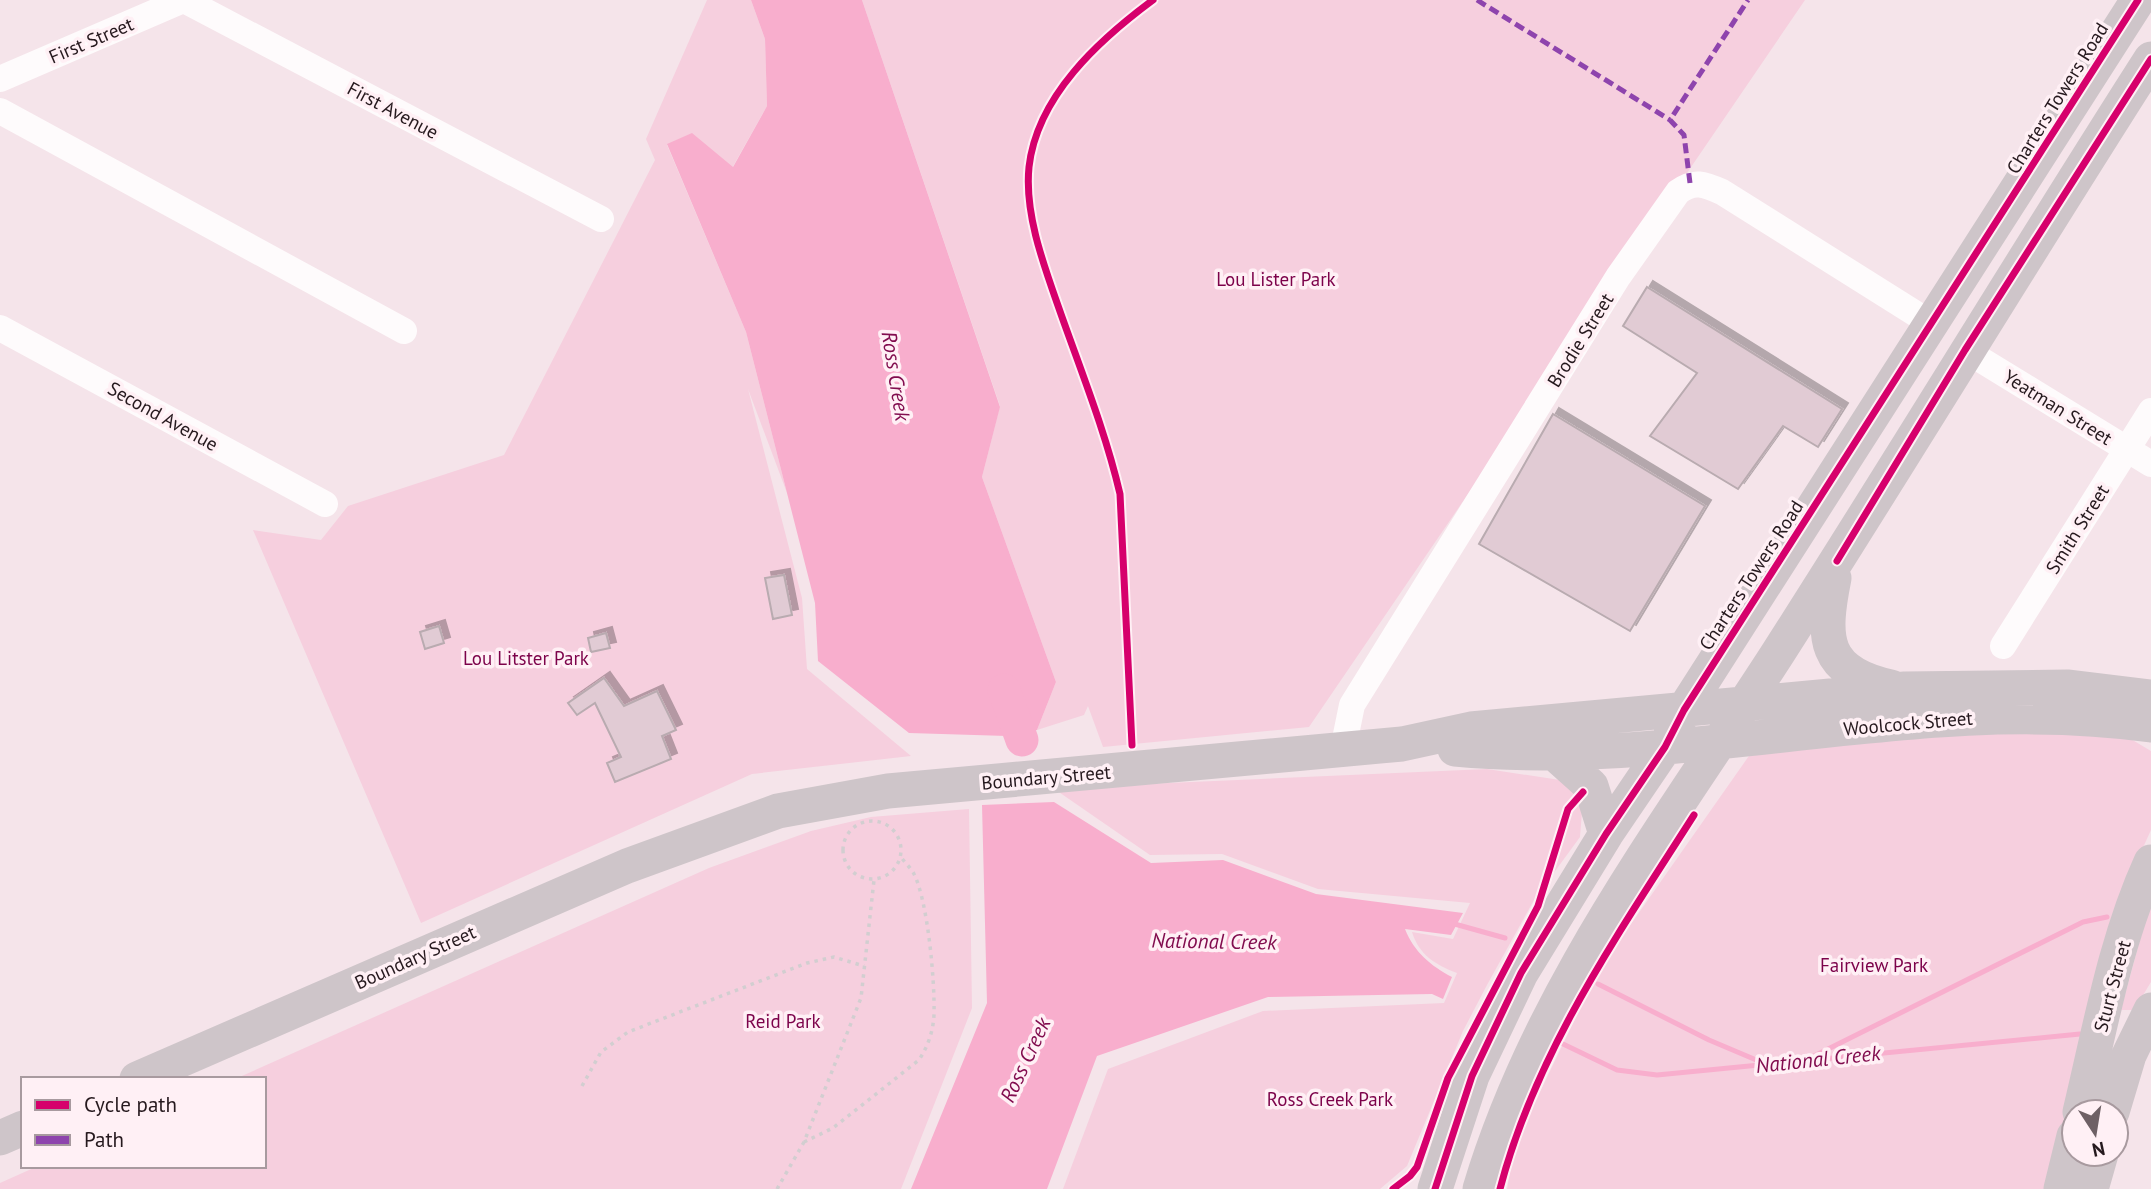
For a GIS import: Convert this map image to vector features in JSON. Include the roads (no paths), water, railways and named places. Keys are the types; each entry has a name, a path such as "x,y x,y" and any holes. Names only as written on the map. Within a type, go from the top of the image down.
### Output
{"main road":[{"name":"Charters Towers Road","path":"1435,1189 1450,1139 1491,1032 1521,973 1606,834 1665,747 1684,710 2138,0"},
{"path":"1480,1189 1519,1077 1562,991 1837,561 1965,350 2151,59"},
{"path":"1837,561 1826,627 1831,652 1843,665 1866,679 1905,689"},
{"name":"Woolcock Street","path":"1684,710 1905,689 2067,687 2151,697"},
{"name":"Boundary Street","path":"142,1077 568,891 778,811 843,798 1402,744 1471,729 1684,710"},
{"name":"Woolcock Street","path":"1665,747 1971,716 2081,717 2141,726"},
{"name":"Boundary Street","path":"1402,744 1476,751 1553,752 1665,747"},
{"path":"1553,752 1591,786 1606,834"},
{"name":"Boundary Street","path":"202,1077 481,954 633,880 696,841"},
{"name":"Sturt Street","path":"2083,1098 2107,996 2134,907 2151,862"},
{"name":"Sturt Street","path":"2116,1098 2130,1055 2151,1010"},
{"path":"0,1138 21,1129"},
{"path":"0,1161 21,1152"},
{"path":"2061,1189 2066,1168"},
{"path":"2091,1189 2097,1168"}],"street":[{"name":"First Street","path":"0,79 183,0"},
{"name":"First Avenue","path":"183,0 601,219"},
{"path":"0,111 404,331"},
{"name":"Brodie Street","path":"1343,749 1352,705 1618,277 1678,192 1690,183 1704,184 1722,192 1932,324"},
{"name":"Second Avenue","path":"0,328 325,504"},
{"name":"Yeatman Street","path":"1965,350 2151,464"},
{"name":"Smith Street","path":"2003,646 2151,411"}],"water":[{"path":"751,0 862,0 1000,407 982,477 1056,682 1037,730 1007,736 909,733 818,661 815,603 746,332 667,144 692,133 733,167 767,106 765,39"},
{"path":"1054,802 1151,863 1223,860 1316,894 1463,913 1451,935 1405,929 1424,958 1452,977 1443,999 1432,994 1268,997 1097,1056 1047,1189 911,1189 987,1003 982,805"}],"waterway":[{"name":"Ross Creek","path":"1004,690 1022,740"},
{"path":"1814,1056 2083,922 2107,917"},
{"path":"1451,923 1505,938"},
{"path":"1598,984 1709,1040 1761,1062"},
{"name":"National Creek","path":"1561,1043 1617,1070 1657,1075 2080,1034"}],"park label":[{"name":"Lou Lister Park","path":"1276,279"},
{"name":"Lou Litster Park","path":"526,658"},
{"name":"Fairview Park","path":"1874,965"},
{"name":"Reid Park","path":"783,1021"},
{"name":"Ross Creek Park","path":"1330,1099"}]}
